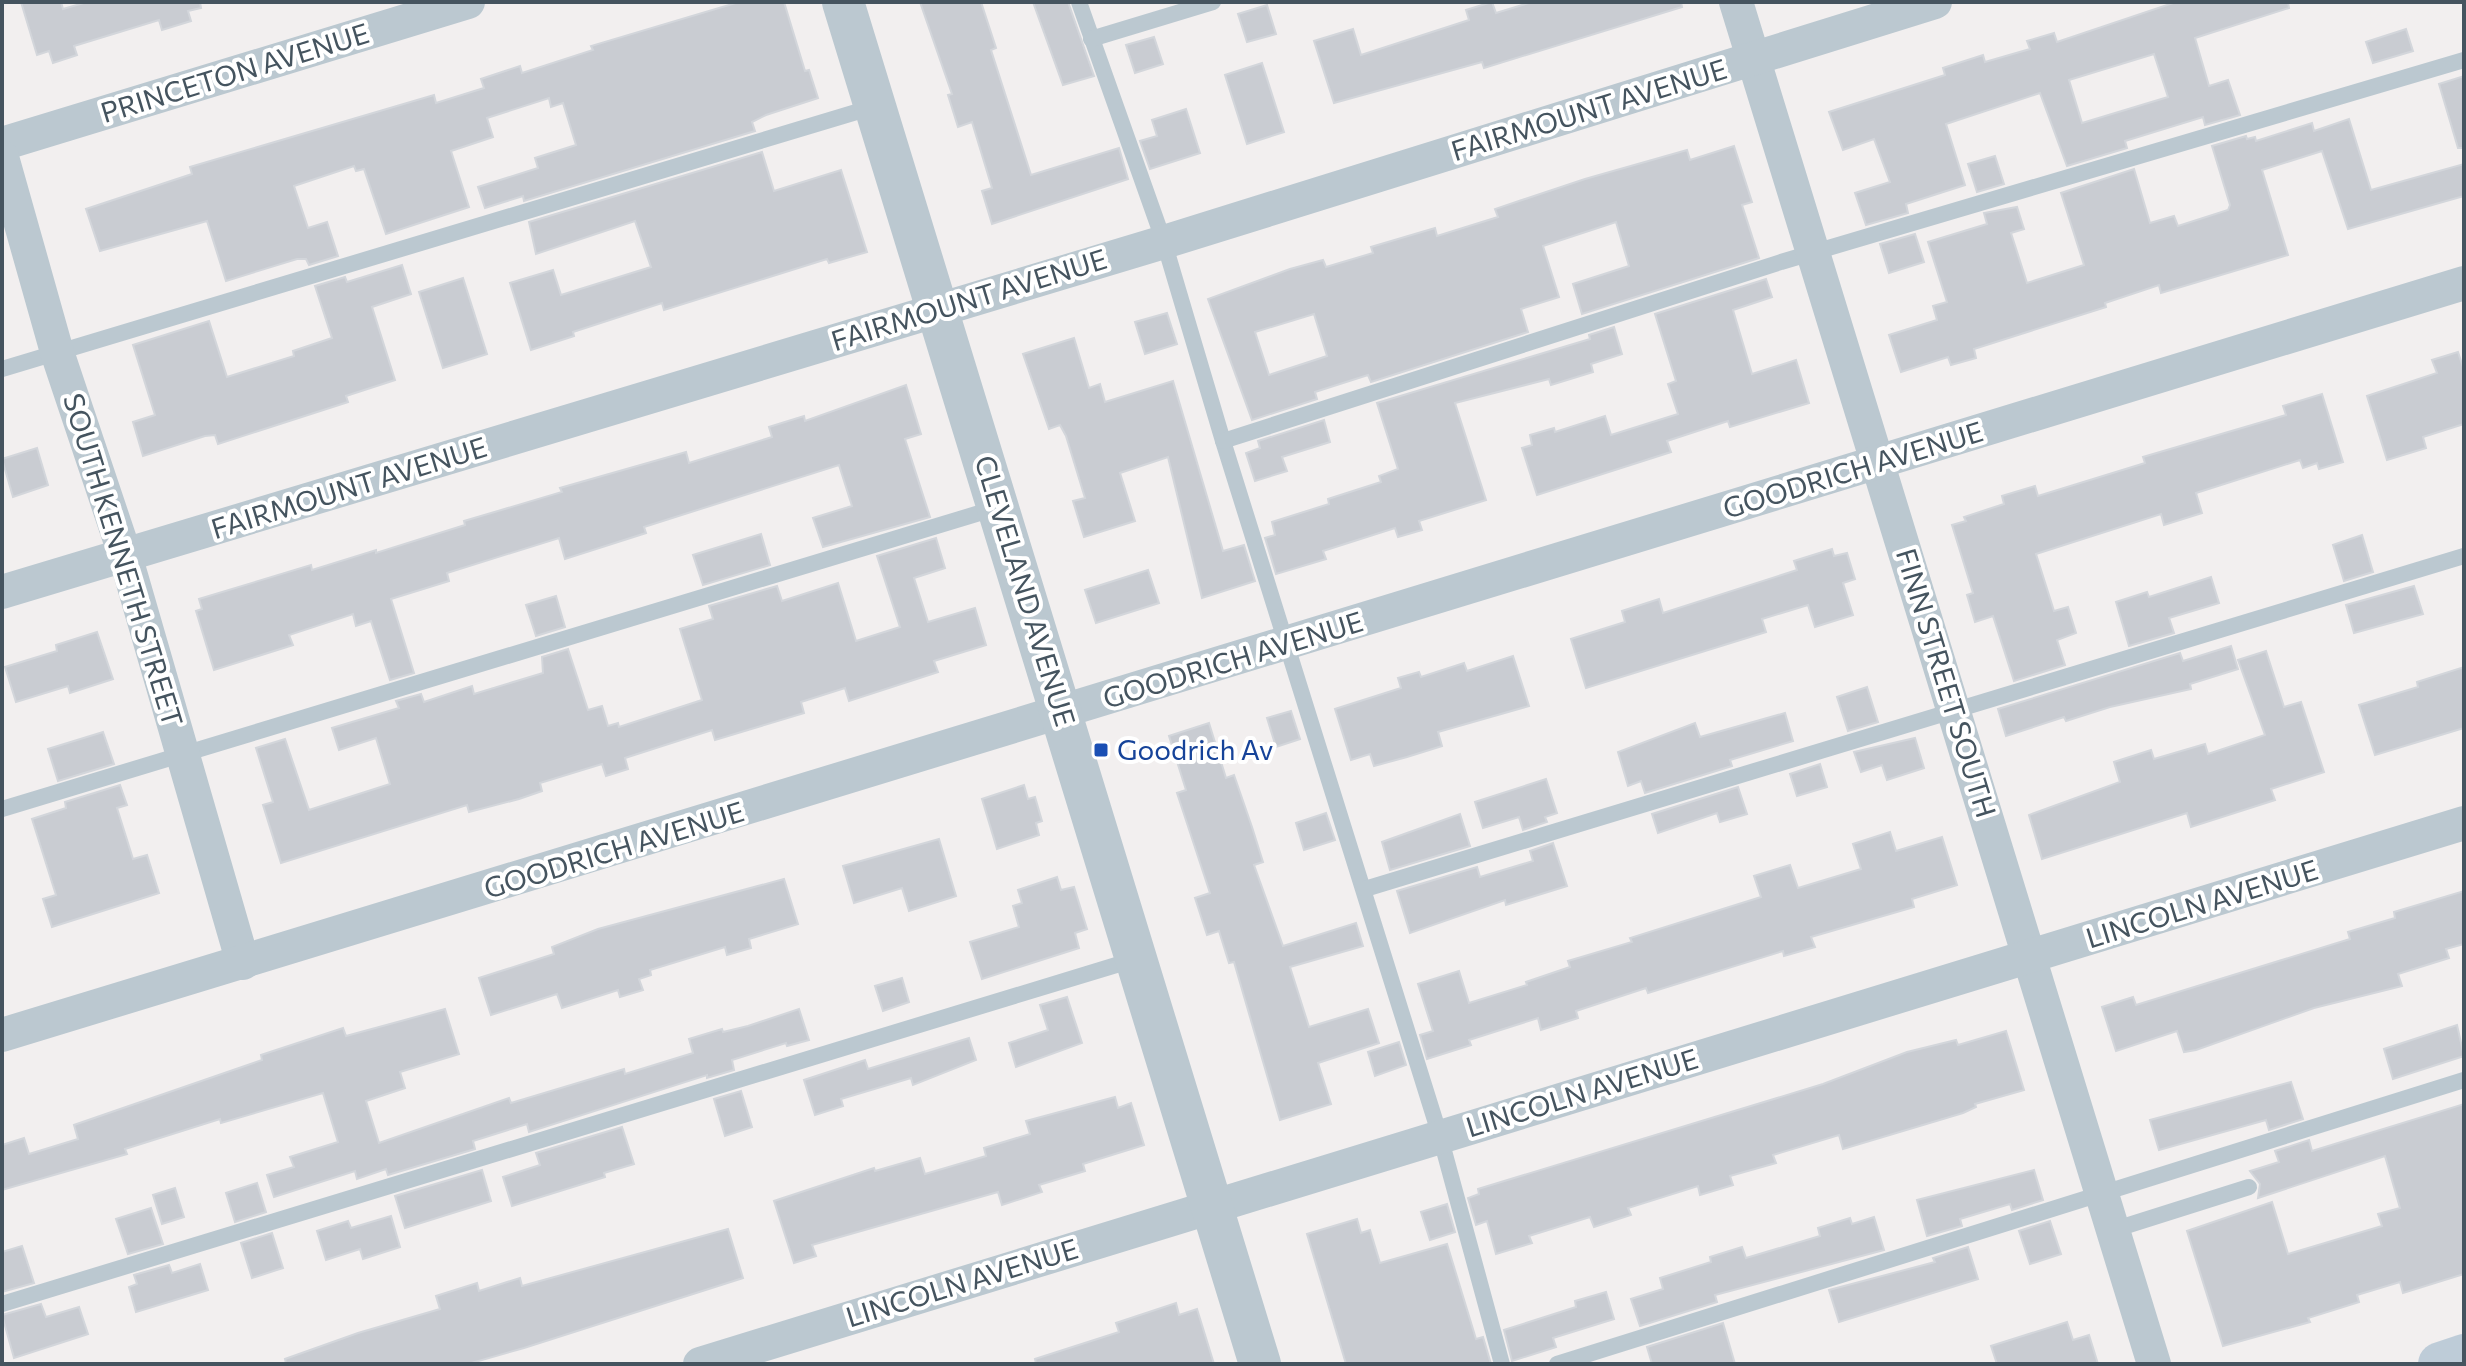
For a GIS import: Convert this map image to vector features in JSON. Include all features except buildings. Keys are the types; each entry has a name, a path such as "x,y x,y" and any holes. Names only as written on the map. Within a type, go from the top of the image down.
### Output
{"main road":[{"path":"2440,1364 2464,1356"}],"street":[{"name":"PRINCETON AVENUE","path":"2,144 468,2"},
{"name":"CLEVELAND AVENUE","path":"843,2 1260,1364"},
{"name":"FINN STREET SOUTH","path":"1736,2 2154,1364"},
{"name":"FAIRMOUNT AVENUE","path":"2,592 1164,242 1935,2"},
{"name":"SOUTH KENNETH STREET","path":"2,157 57,352 125,555 243,963"},
{"name":"GOODRICH AVENUE","path":"2,1035 2464,283"},
{"name":"LINCOLN AVENUE","path":"700,1364 2464,823"}],"lane":[{"path":"1079,2 1164,242 1223,441 1365,889 1440,1136 1502,1364"},
{"path":"1091,39 1213,2"},
{"path":"1223,441 1811,253 2464,60"},
{"path":"2,369 875,107"},
{"path":"2,809 998,507"},
{"path":"1365,889 2464,556"},
{"path":"2,1304 1138,959"},
{"path":"1557,1364 2102,1196 2464,1080"},
{"path":"2113,1230 2249,1187"}],"place":[{"name":"Goodrich Av","path":"1101,750"}]}
